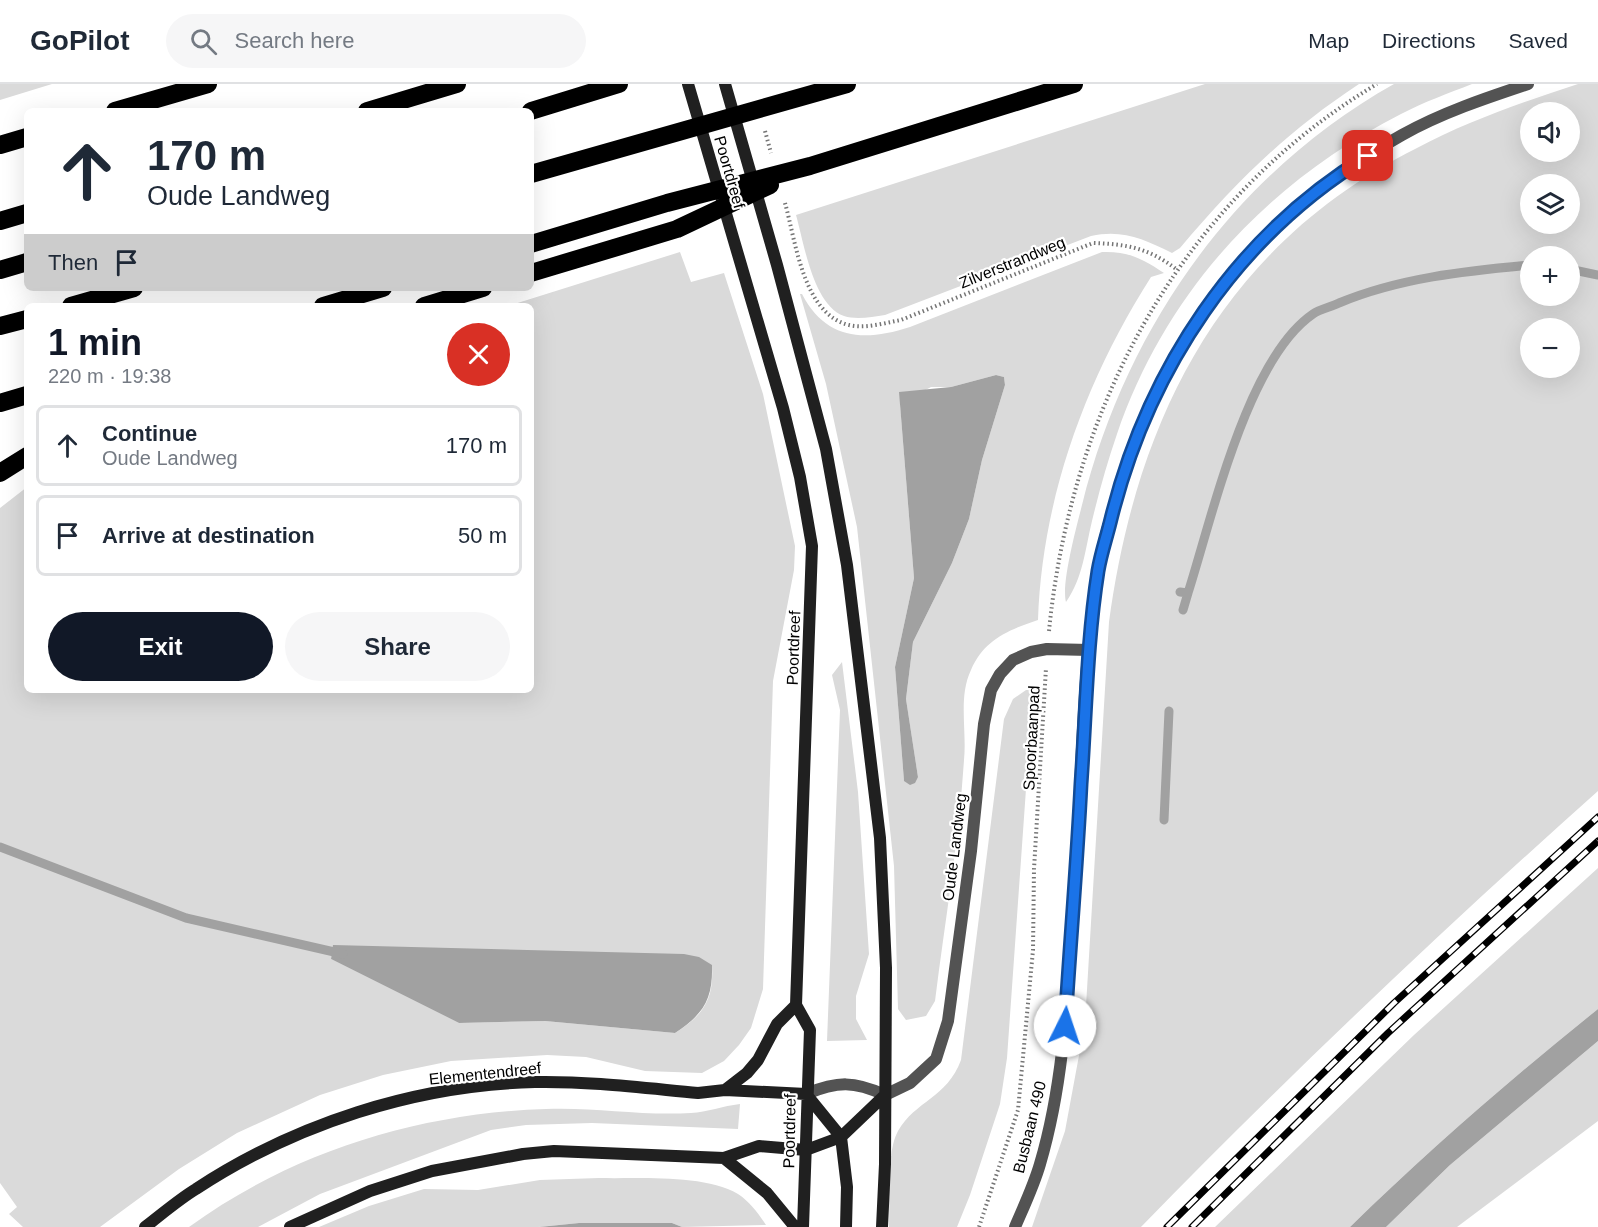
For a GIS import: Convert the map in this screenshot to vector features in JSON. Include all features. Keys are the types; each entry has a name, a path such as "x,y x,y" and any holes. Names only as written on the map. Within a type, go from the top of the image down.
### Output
{"highway":[{"path":"126,108 208,84"},
{"path":"377,108 457,84"},
{"path":"534,110 619,84"},
{"path":"534,173 847,84"},
{"path":"534,243 667,203 810,166 1074,84"},
{"path":"0,145 24,138"},
{"path":"534,272 677,229 810,166"},
{"path":"0,221 24,214"},
{"path":"0,270 24,263"},
{"path":"82,303 124,291"},
{"path":"333,303 373,291"},
{"path":"434,303 473,291"},
{"path":"0,326 24,320"},
{"path":"0,403 24,396"},
{"path":"0,473 24,458"}],"main road":[{"name":"Poortdreef","path":"688,84 780,397 800,477 812,546 796,1005 810,1030 803,1227"},
{"name":"Poortdreef","path":"724,84 777,265 826,449 847,565 880,838 886,968 882,1227"},
{"path":"725,1090 747,1073 758,1060 777,1024 796,1005"},
{"name":"Elementendreef","path":"145,1227 194,1190 261,1151 356,1112 423,1096 514,1083 602,1085 698,1093 725,1090 806,1094"},
{"path":"806,1094 841,1137 847,1187 846,1227"},
{"path":"290,1227 370,1191 432,1171 492,1159 554,1151 724,1158 759,1146 806,1150 841,1137 885,1095"},
{"path":"724,1158 767,1193 795,1227"}],"lane":[{"name":"Busbaan 490","path":"1016,1227 1040,1165 1056,1097 1066,1014 1089,650 1098,569 1130,455 1148,407 1177,352 1209,302 1259,243 1301,203 1350,167 1405,133 1528,84"},
{"name":"Oude Landweg","path":"885,1095 910,1083 936,1059 948,1021 971,851 984,724 992,690 1000,674 1013,660 1047,649 1089,650"},
{"path":"806,1094 828,1085 860,1084 885,1095"}],"path":[{"path":"1176,269 1238,196 1273,161 1316,126 1377,84"},
{"path":"765,130 774,165"},
{"name":"Zilverstrandweg","path":"784,199 811,294 819,307 833,320 850,325 867,326 901,320 1093,243 1125,243 1154,253 1176,269"},
{"name":"Spoorbaanpad","path":"979,1227 1018,1110 1033,950 1034,869 1043,751 1047,649 1060,555 1092,435 1112,382 1176,269"}],"shaded area":[{"path":"0,84 52,84 0,100"},
{"path":"1205,84 1359,84 1332,102 1263,159 1180,248 1172,253 1133,237 1113,234 1091,236 885,315 869,317 854,318 833,310 817,287 796,215"},
{"path":"1394,84 1472,84 1401,114 1352,142 1307,173 1265,208 1227,246 1193,288 1163,333 1138,382 1117,434 1080,573 1066,602 1066,582 1073,540 1101,440 1127,377 1158,318 1194,262 1237,210 1284,163 1336,121"},
{"path":"1578,84 1598,84 1598,791 1366,1005 1141,1227 1032,1227 1065,1131 1085,1023 1109,622 1122,546 1142,474 1168,407 1201,344 1242,286 1291,234 1350,188 1417,148 1520,104 1520,162 1580,162 1580,102 1525,102"},
{"path":"680,252 691,282 724,273 763,394 795,546 794,570 773,681 763,989 751,1028 739,1045 724,1061 702,1073 645,1071 586,1057 547,1055 451,1061 383,1075 320,1095 237,1133 179,1169 100,1227 23,1227 9,1214 17,1207 0,1183 0,508 24,489 24,693 534,693 534,303 518,303","holes":["333,946 632,955 712,965 711,987 705,1005 693,1020 675,1033 545,1021 459,1023 331,959"]},
{"path":"1102,252 1135,257 1164,273 1151,277 1106,356 1072,441 1058,485 1048,529 1041,574 1038,620 998,637 976,660 967,680 964,703 965,749 962,790 935,1001 926,1016 906,1020 898,1009 894,866 857,527 826,384 800,294 823,321 835,329 848,333 877,335 910,327","holes":["996,375 1004,377 1005,385 982,460 969,519 952,563 913,642 906,699 918,777 904,781 895,667 914,578 900,404 931,387 951,387"]},
{"path":"996,375 1004,377 1005,385 982,460 969,519 952,563 913,642 906,699 918,777 915,783 910,785 904,781 895,667 914,578 899,392 951,387"},
{"path":"842,662 858,792 869,954 856,996 856,1019 867,1040 827,1041 840,710 832,675"},
{"path":"1026,690 1033,690 1007,1058 1000,1104 957,1227 889,1227 890,1164 894,1140 905,1121 948,1083 961,1060 1004,719 1013,699"},
{"path":"1598,868 1598,1009 1471,1115 1350,1227 1215,1227 1414,1035"},
{"path":"333,945 684,954 699,957 712,965 712,977 705,1005 693,1019 675,1033 545,1021 459,1023 331,959"},
{"path":"1598,1009 1598,1041 1450,1165 1386,1227 1350,1227 1471,1115"},
{"path":"1598,1041 1598,1121 1457,1227 1386,1227 1450,1165"},
{"path":"740,1104 738,1129 592,1123 526,1125 491,1130 320,1194 258,1227 189,1227 270,1177 358,1141 404,1128 498,1112 564,1109 691,1113"},
{"path":"670,1179 707,1183 738,1194 757,1212 766,1225 682,1227 672,1223 579,1223 538,1227 319,1227 369,1206 424,1189 478,1190 540,1180"},
{"path":"579,1223 672,1223 682,1227 539,1227"}],"waterway":[{"path":"1188,593 1235,442 1269,366 1290,336 1316,312 1385,287 1457,273 1520,266"},
{"path":"1580,271 1598,275"},
{"path":"1180,592 1188,593 1183,610"},
{"path":"1164,820 1169,711"},
{"path":"0,847 186,918 343,954"}],"railway":[{"path":"1167,1227 1394,1003 1598,817"},
{"path":"1192,1227 1388,1033 1598,841"}],"route":[{"path":"1065,1026 1089,650 1098,569 1130,455 1148,407 1177,352 1209,302 1251,252 1301,203 1368,156"}]}
